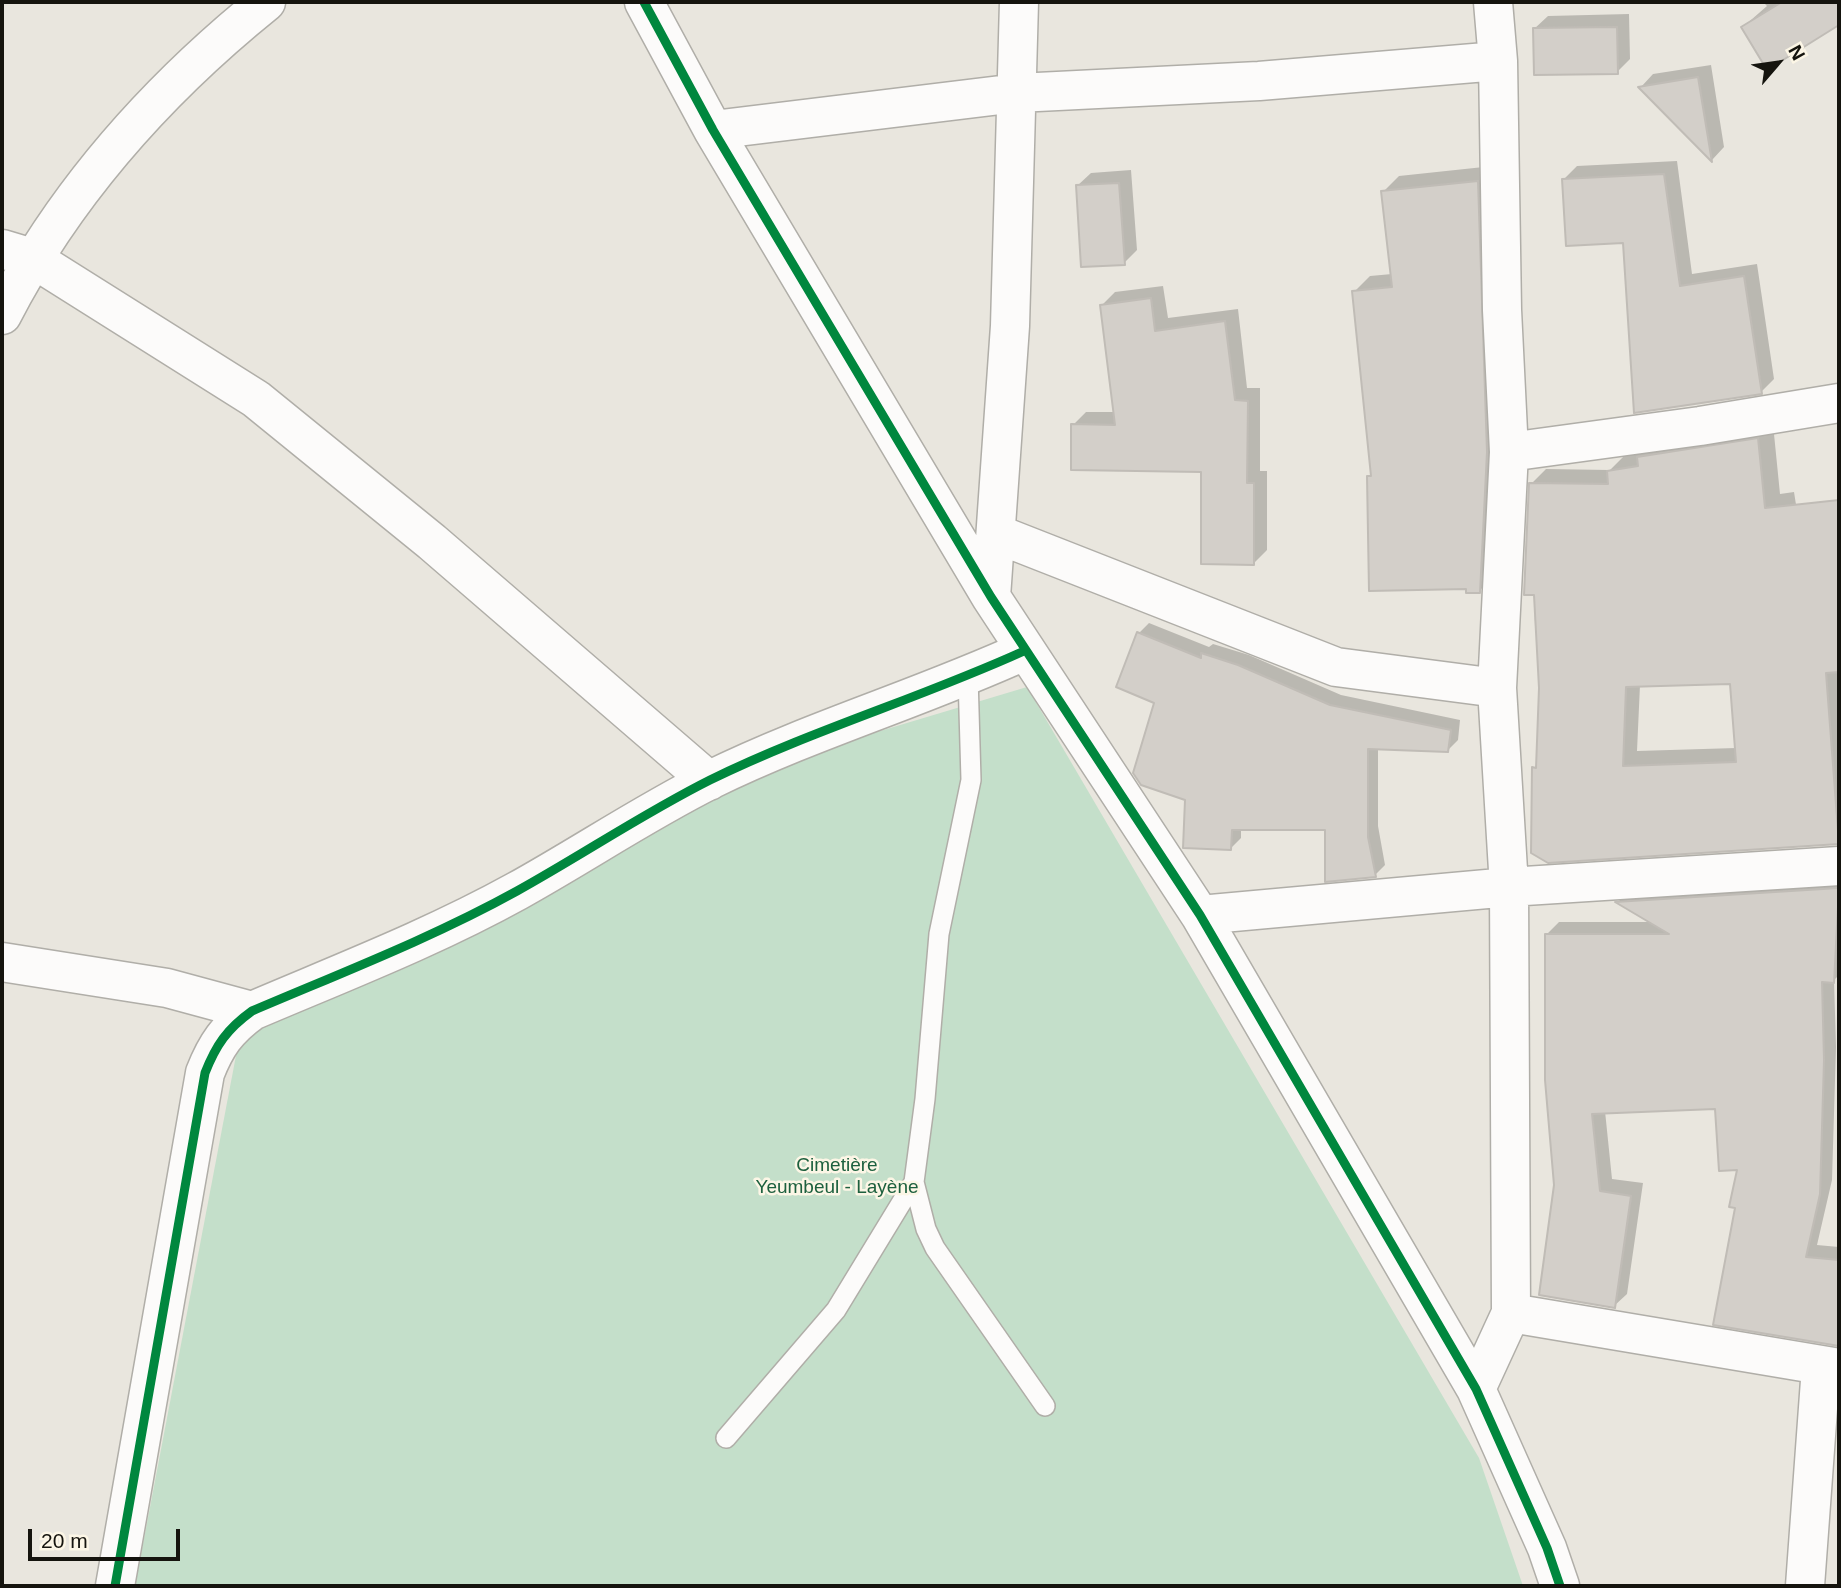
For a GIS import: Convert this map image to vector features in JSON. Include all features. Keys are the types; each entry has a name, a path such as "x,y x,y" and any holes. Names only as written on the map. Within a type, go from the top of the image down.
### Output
{"street":[{"path":"2,315 17,253 107,157 170,84 266,2"},
{"path":"644,2 713,130 991,597 1200,915 1476,1389 1547,1548 1560,1586"},
{"path":"991,597 1010,326 1019,2"},
{"path":"1476,1389 1511,1313 1509,887 1497,688 1509,452 1502,310 1498,61 1493,2"},
{"path":"713,130 1017,93 1259,80 1498,61"},
{"path":"17,253 256,399 351,473 709,781"},
{"path":"1509,452 1700,426 1839,403"},
{"path":"997,534 1326,664 1370,673 1497,688"},
{"path":"115,1586 205,1073 215,1046 229,1028 252,1011 431,935 516,892 709,781 817,732 968,677 1024,651"},
{"path":"1200,915 1509,887 1839,866"},
{"path":"2,962 167,988 252,1011"},
{"path":"1511,1313 1830,1367 1805,1586"}],"lane":[{"path":"968,677 971,780 939,934 925,1099 914,1182 926,1228 935,1248 1045,1406"},
{"path":"726,1438 836,1310 914,1182"}],"green space":[{"name":"Cimetière Yeumbeul - Layène","path":"1027,687 1479,1458 1523,1586 135,1586 242,1024 710,782"}],"building":[{"path":"1782,2 1839,2 1839,25 1767,70 1741,27"},
{"path":"1617,27 1618,74 1534,75 1533,28"},
{"path":"1698,77 1712,162 1638,87"},
{"path":"1664,174 1680,286 1744,276 1762,394 1634,413 1623,243 1566,246 1562,179"},
{"path":"1478,181 1487,452 1480,593 1466,593 1466,589 1369,591 1367,476 1371,476 1352,291 1392,287 1381,191"},
{"path":"1119,183 1125,265 1081,267 1076,185"},
{"path":"1151,298 1155,331 1225,321 1235,400 1248,401 1247,483 1254,483 1254,565 1201,564 1201,472 1071,470 1071,424 1115,425 1100,305"},
{"path":"1758,438 1765,508 1839,500 1839,672 1826,673 1839,844 1548,863 1531,853 1532,767 1536,768 1539,688 1534,595 1524,595 1529,483 1608,484 1607,471 1638,466 1637,457","holes":["1730,684 1736,762 1623,766 1626,687"]},
{"path":"1137,632 1201,658 1201,653 1238,665 1330,705 1451,730 1448,752 1368,749 1368,837 1376,877 1325,882 1325,830 1232,830 1231,850 1183,848 1185,800 1141,785 1133,773 1154,703 1116,687"},
{"path":"1839,888 1834,983 1822,982 1824,1060 1820,1194 1806,1257 1839,1260 1839,1346 1713,1325 1735,1208 1729,1207 1737,1170 1719,1171 1715,1109 1592,1114 1600,1191 1631,1196 1615,1308 1539,1295 1554,1185 1545,1080 1545,934 1669,934 1615,902"}],"cycle path":[{"path":"644,2 713,130 991,597 1200,915 1476,1389 1547,1548 1560,1586"},
{"path":"115,1586 205,1073 213,1054 229,1031 252,1011 485,908 710,780 788,745 1024,651"}]}
